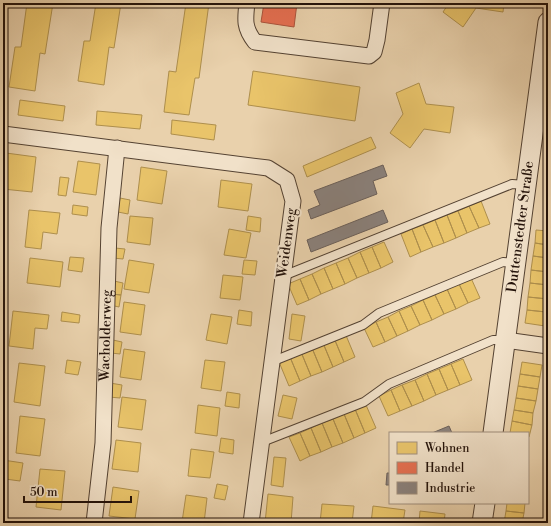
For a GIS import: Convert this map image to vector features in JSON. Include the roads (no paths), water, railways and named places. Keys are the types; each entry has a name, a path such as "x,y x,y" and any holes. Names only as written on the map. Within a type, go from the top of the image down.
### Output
{"street":[{"path":"247,3 246,18 248,34 255,42 369,56 374,52 377,40 382,3"},
{"name":"Duttenstedter Straße","path":"493,432 526,185 544,88 548,22"},
{"name":"Weidenweg","path":"3,134 268,168 287,180 293,201 251,523"},
{"name":"Wacholderweg","path":"94,523 103,443 109,228 117,148"},
{"path":"505,340 548,346"},
{"path":"482,523 485,504"}],"lane":[{"path":"283,276 512,184 526,185"},
{"path":"271,362 363,325 379,313 503,262 515,263"},
{"path":"262,442 364,402 389,384 493,340 505,340"}]}
